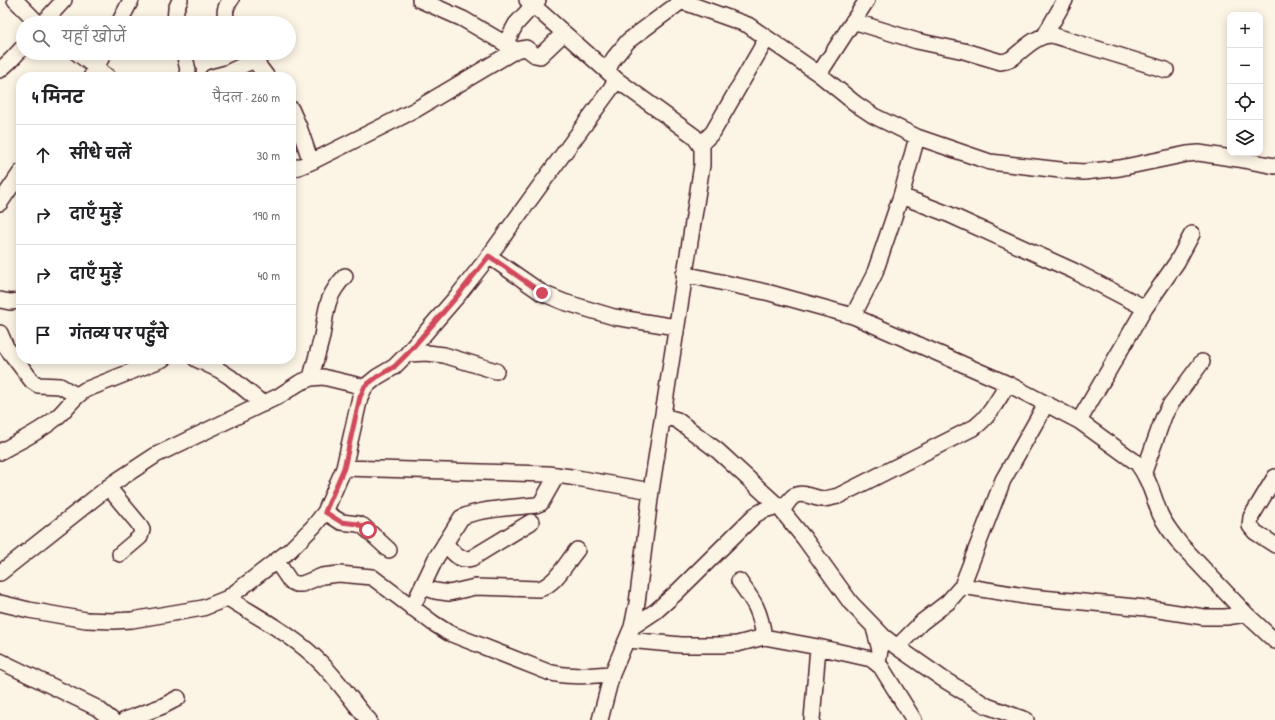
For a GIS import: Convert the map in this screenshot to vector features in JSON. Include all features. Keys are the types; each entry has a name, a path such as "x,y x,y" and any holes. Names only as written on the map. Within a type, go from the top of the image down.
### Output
{"street":[{"path":"15,0 31,16"},
{"path":"49,16 64,0"},
{"path":"123,16 131,0"},
{"path":"176,16 176,9 180,0"},
{"path":"226,16 225,11 227,4 231,0"},
{"path":"420,0 463,19 511,47 526,48 535,55 540,56 564,33"},
{"path":"818,74 868,0"},
{"path":"1045,35 1065,0"},
{"path":"0,603 29,610 86,620 132,620 203,608 228,598 277,562 314,526 325,512 344,468 360,397 365,386 394,367 407,354 459,294 489,256 612,75 614,58 628,41 682,1 748,25 818,74 865,111 917,137 990,162 1084,172 1120,168 1187,154 1199,153 1238,158 1275,166"},
{"path":"296,168 415,110 511,47 516,24 533,2 564,33 612,75 688,131 702,148 703,156 651,491 637,603 630,634 612,674 600,720"},
{"path":"854,21 917,41 964,51 1001,62 1006,62 1039,37 1052,35 1166,70"},
{"path":"698,142 705,140 714,132 767,38"},
{"path":"0,70 16,55"},
{"path":"83,60 94,72 100,60"},
{"path":"186,60 187,72"},
{"path":"228,72 246,60"},
{"path":"255,60 263,72"},
{"path":"296,120 311,162"},
{"path":"853,316 874,275 901,196 917,137"},
{"path":"0,203 16,179"},
{"path":"901,196 948,214 1067,268 1145,308"},
{"path":"1078,421 1145,308 1177,262 1192,234"},
{"path":"489,256 542,293 564,302 614,317 676,327"},
{"path":"684,274 770,293 853,316 1008,384 1078,421 1137,463 1144,472 1160,514 1173,534 1246,614 1275,641"},
{"path":"311,378 322,335 326,308 335,287 345,276"},
{"path":"0,300 16,301"},
{"path":"0,332 6,347 16,360"},
{"path":"407,354 427,353 444,355 496,371"},
{"path":"1144,472 1164,416 1170,405 1202,362"},
{"path":"19,364 32,381 38,385 60,386 76,395"},
{"path":"0,452 58,417 76,395 150,364"},
{"path":"207,364 230,377 263,404"},
{"path":"0,573 108,487 156,454 263,404 311,378 323,377 365,386"},
{"path":"630,634 675,594 755,515 764,510 780,509 794,496 798,495 822,499 829,499 838,496 975,426 987,415 1008,384"},
{"path":"897,647 933,612 948,602 962,586 1003,480 1046,404"},
{"path":"663,416 677,420 718,451 780,509 804,538 851,603 897,647 943,679 987,706 1026,720"},
{"path":"344,468 557,475 651,491"},
{"path":"412,608 445,543 464,515 536,505 541,503 557,475"},
{"path":"1275,476 1251,517 1250,526 1255,532 1275,545"},
{"path":"108,487 142,530 140,536 120,554"},
{"path":"325,512 341,522 363,526 389,550"},
{"path":"445,543 460,559 465,560 472,558 531,522"},
{"path":"423,587 435,592 449,593 474,587 539,589 552,583 577,550"},
{"path":"277,562 290,581 296,584 302,584 322,576 339,574 372,577 412,608 449,633 548,672 560,676 612,674"},
{"path":"739,581 758,610 764,637"},
{"path":"962,586 1031,597 1146,608 1204,617 1226,617 1246,614"},
{"path":"228,598 284,634 310,653 322,664 369,720"},
{"path":"874,626 880,650 878,664"},
{"path":"630,634 681,645 722,646 764,637 871,659 885,672 910,718"},
{"path":"812,720 818,647"},
{"path":"0,661 97,708 112,720"},
{"path":"125,720 163,706 178,698"}],"route":[{"path":"368,530 358,524 336,520 325,512 344,468 360,397 365,386 394,367 407,354 459,294 489,256 542,293"}]}
